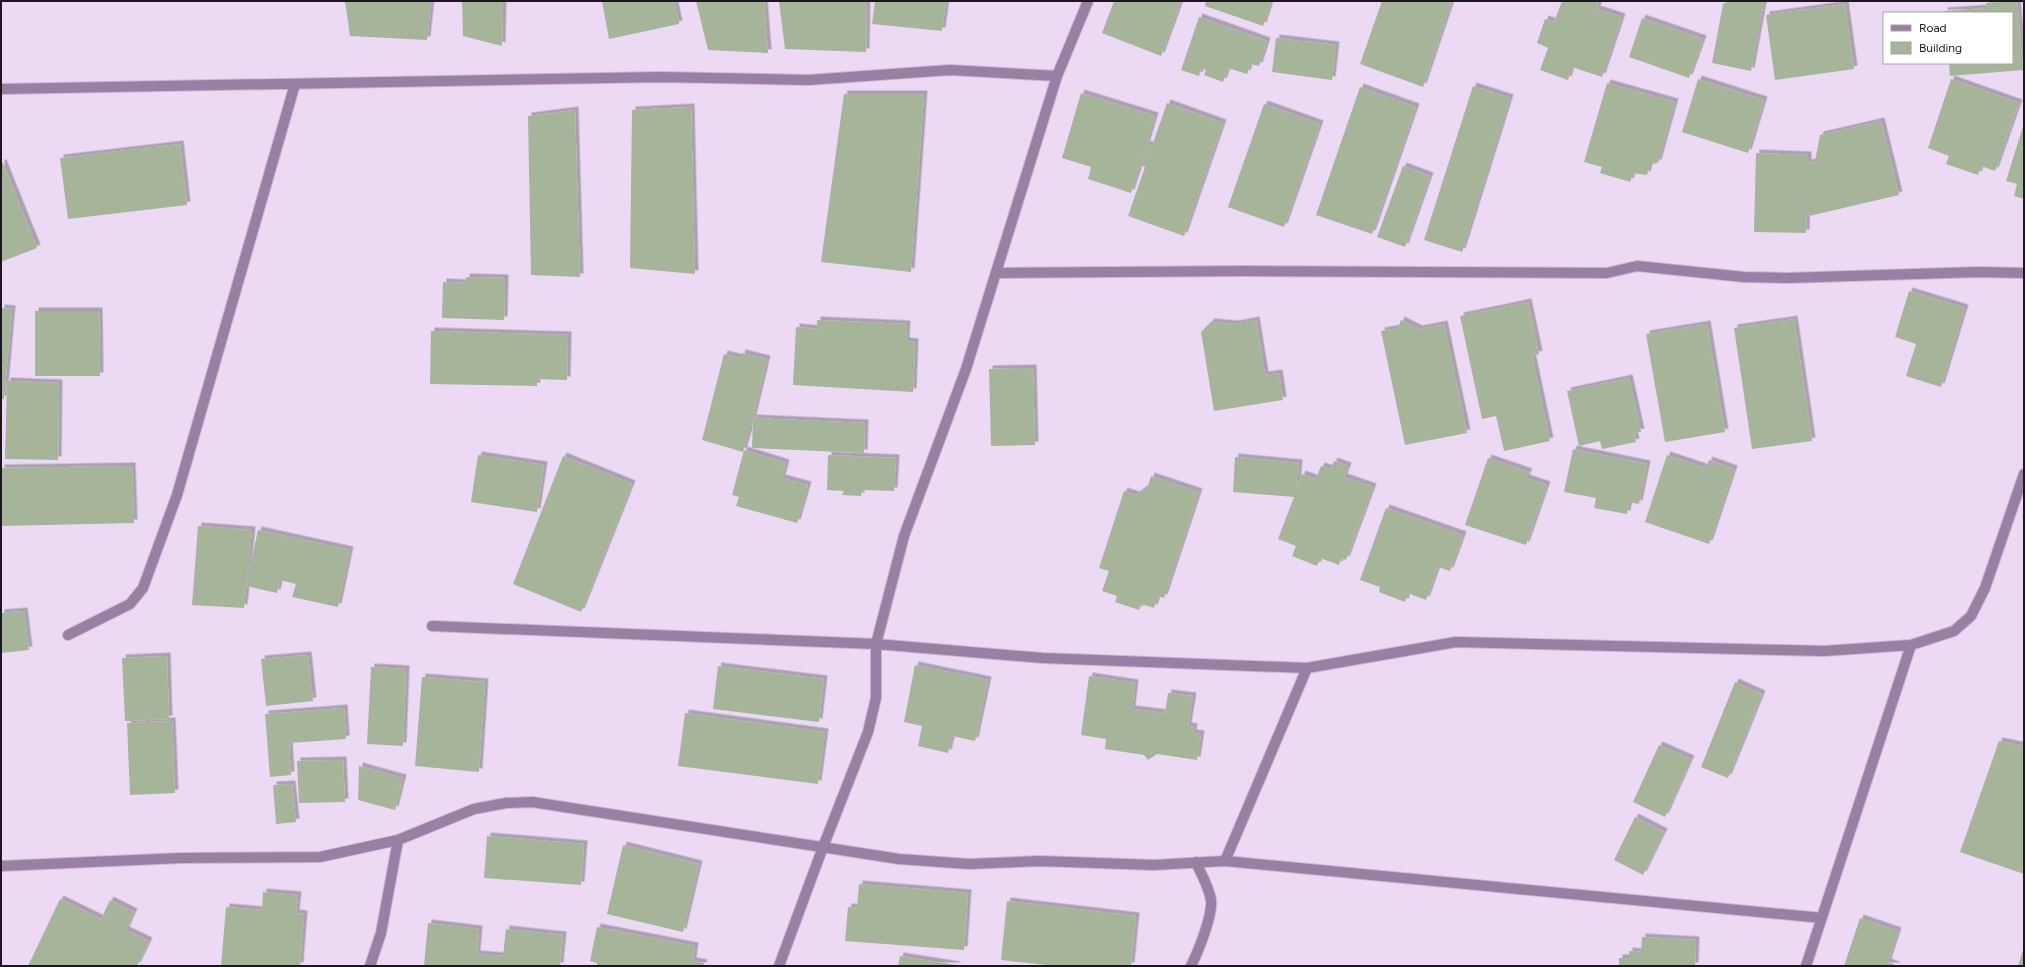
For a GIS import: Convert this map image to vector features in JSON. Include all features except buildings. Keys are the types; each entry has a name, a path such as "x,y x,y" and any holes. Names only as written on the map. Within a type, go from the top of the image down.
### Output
{"street":[{"path":"779,966 868,732 876,698 876,644 904,536 966,369 1057,76 1088,1"},
{"path":"1,89 660,77 808,80 950,70 1057,76"},
{"path":"68,635 130,604 143,588 177,495 295,84"},
{"path":"996,274 1246,271 1607,273 1637,266 1744,276 1786,278 1979,272 2024,273"},
{"path":"432,626 876,644 1043,658 1307,668 1456,642 1824,651 1911,645 1954,631 1971,616 1985,588 2024,474"},
{"path":"1806,966 1911,645"},
{"path":"1225,861 1307,668"},
{"path":"1,866 181,858 320,857 398,840 474,809 506,803 532,802 899,859 969,864 1039,861 1154,865 1225,861 1822,918"},
{"path":"370,966 381,933 398,840"},
{"path":"1192,966 1201,946 1211,901 1207,885 1196,862"}]}
